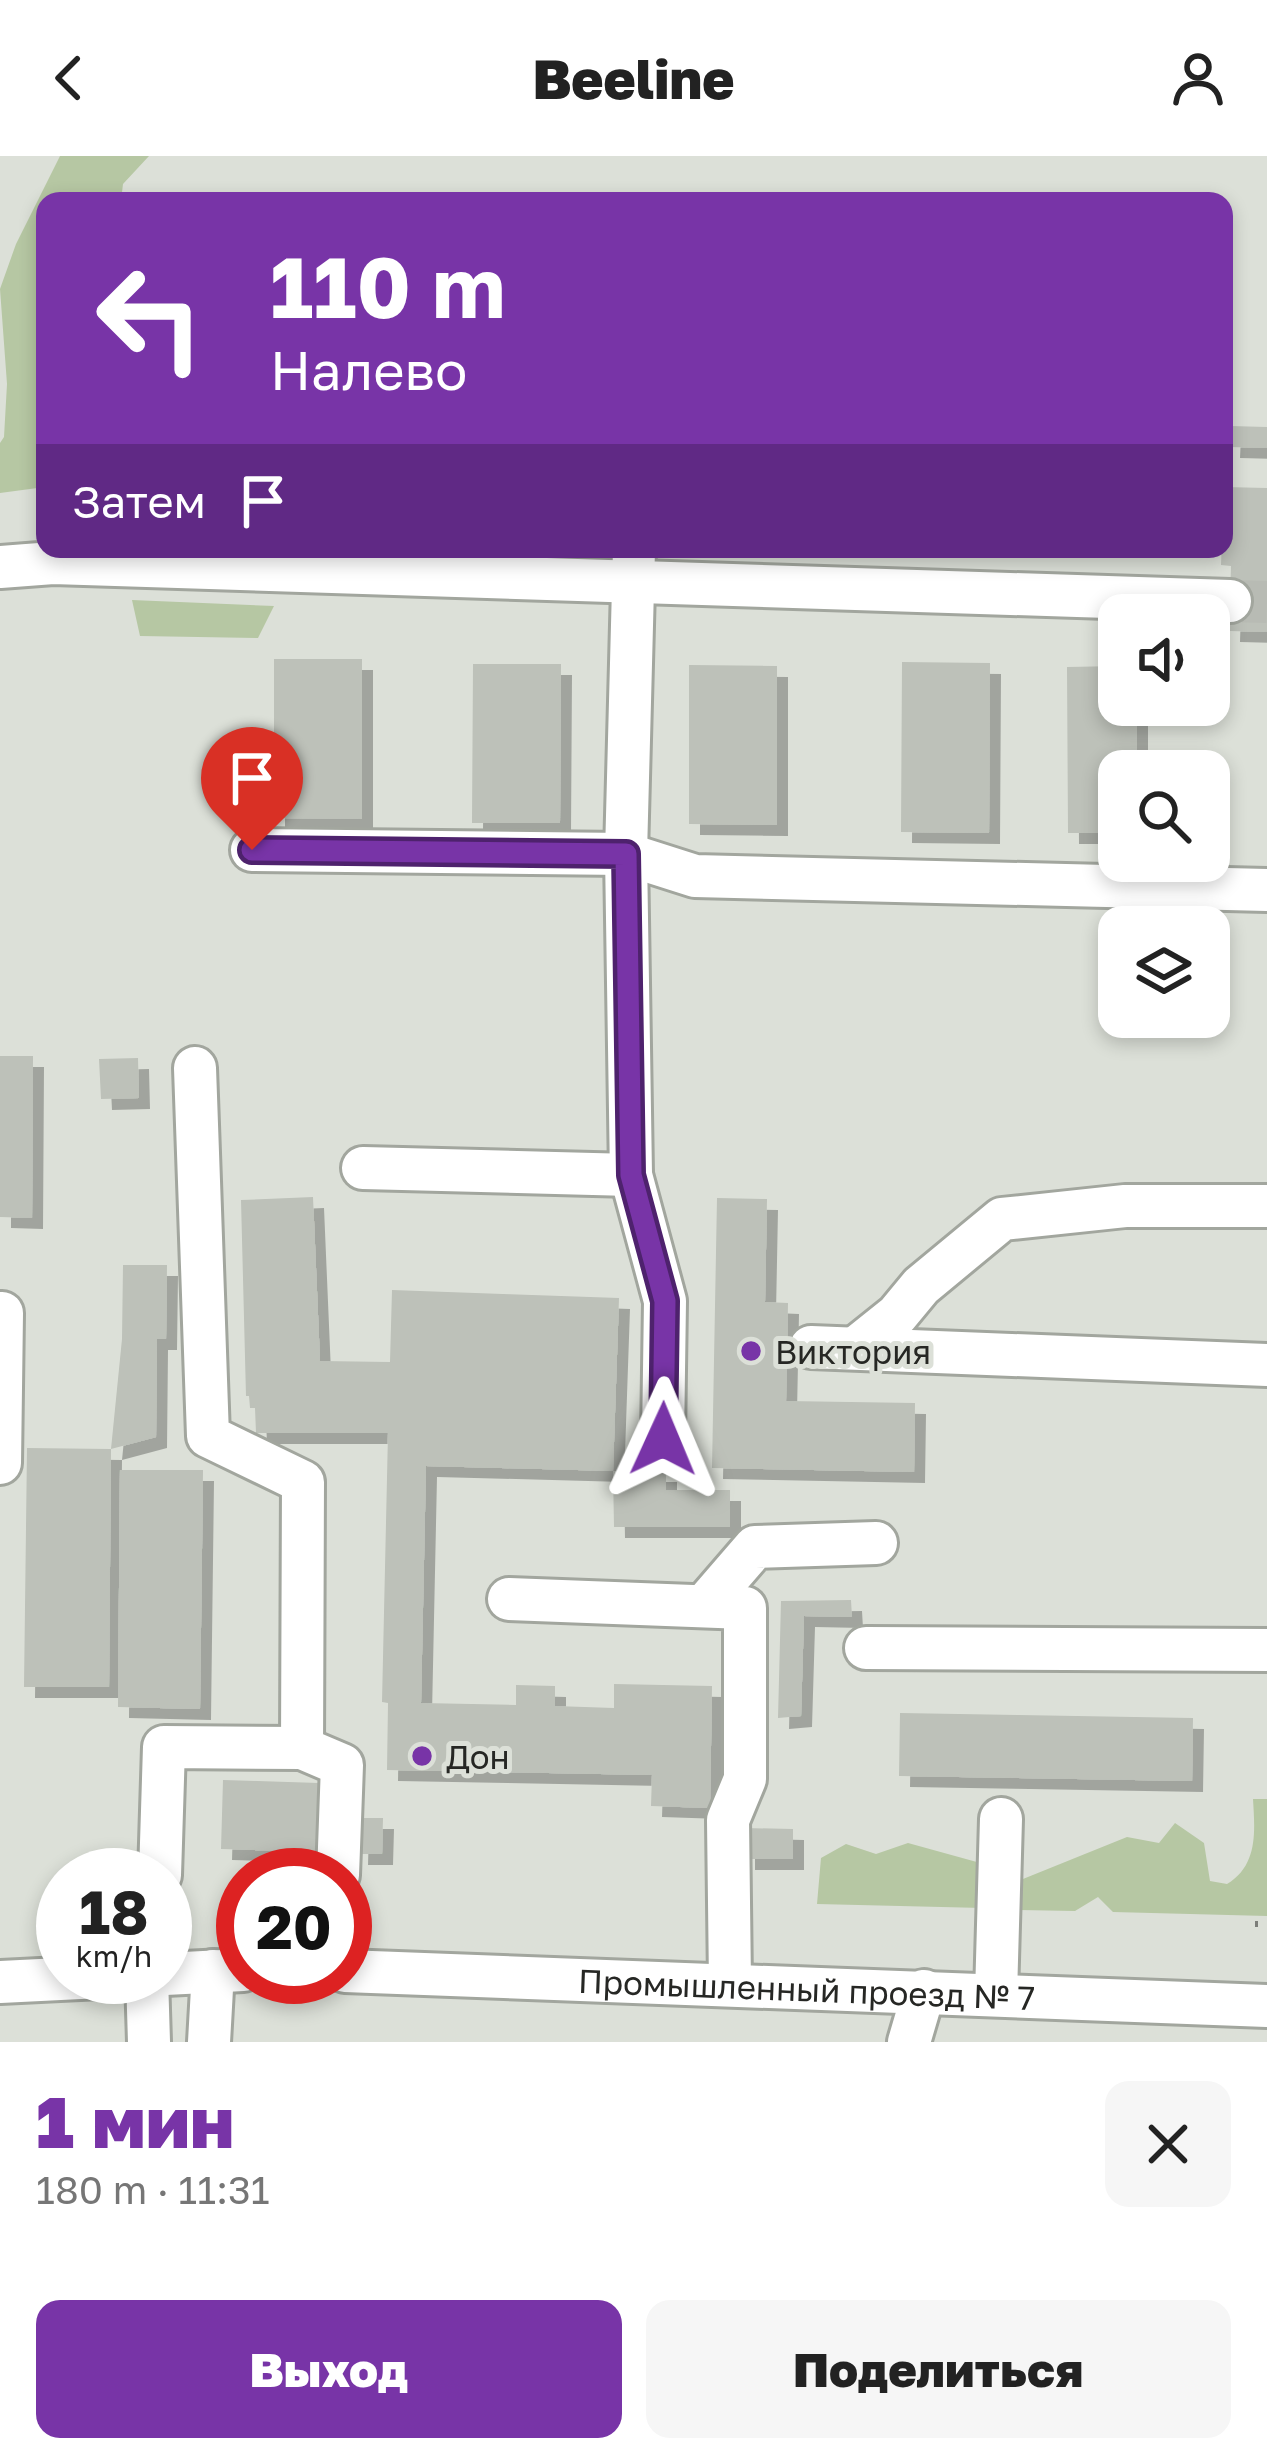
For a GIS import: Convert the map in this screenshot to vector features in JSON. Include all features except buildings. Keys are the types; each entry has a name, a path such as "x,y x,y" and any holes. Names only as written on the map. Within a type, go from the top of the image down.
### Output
{"street":[{"path":"0,567 53,563 634,565 1114,594"},
{"path":"634,565 626,854 631,1175 665,1301 663,1439"},
{"path":"252,850 626,854 695,876 1267,890"},
{"path":"195,1068 208,1436 303,1482 302,1748"},
{"path":"363,1168 631,1175"},
{"path":"857,1347 1002,1219 1125,1205 1267,1206"},
{"path":"0,1463 2,1313"},
{"path":"811,1347 1267,1365"},
{"path":"704,1606 755,1546 876,1543"},
{"path":"508,1599 745,1608 746,1779 728,1820 730,1984"},
{"path":"866,1648 1267,1650"},
{"path":"161,1848 164,1748 302,1748 342,1765 339,1848"},
{"path":"996,1995 1001,1819"},
{"name":"Промышленный проезд № 7","path":"372,1972 1267,2006"},
{"path":"0,1982 36,1980"},
{"path":"909,2042 924,1991"},
{"path":"148,2004 149,2042"},
{"path":"209,2042 219,2004"}],"path":[{"path":"1255,1924 1267,1924"}],"green space":[{"path":"60,156 149,156 123,184 122,192 42,192"},
{"path":"36,204 36,488 0,493 7,384 0,289"},
{"path":"132,600 274,606 258,638 140,636"},
{"path":"1253,1799 1267,1799 1267,1916 1113,1912 1098,1897 1075,1911 1019,1910 1018,1881 1127,1837 1159,1843 1175,1823 1204,1843 1210,1881 1227,1884 1249,1857"},
{"path":"908,1843 984,1864 983,1908 817,1904 821,1858 846,1844 876,1854"}],"tunnel":[{"path":"1230,601 1267,602"}],"place":[{"name":"Виктория","path":"751,1351"},
{"name":"Дон","path":"422,1756"}],"route":[{"path":"252,850 626,854 631,1175 665,1301 663,1439"}]}
